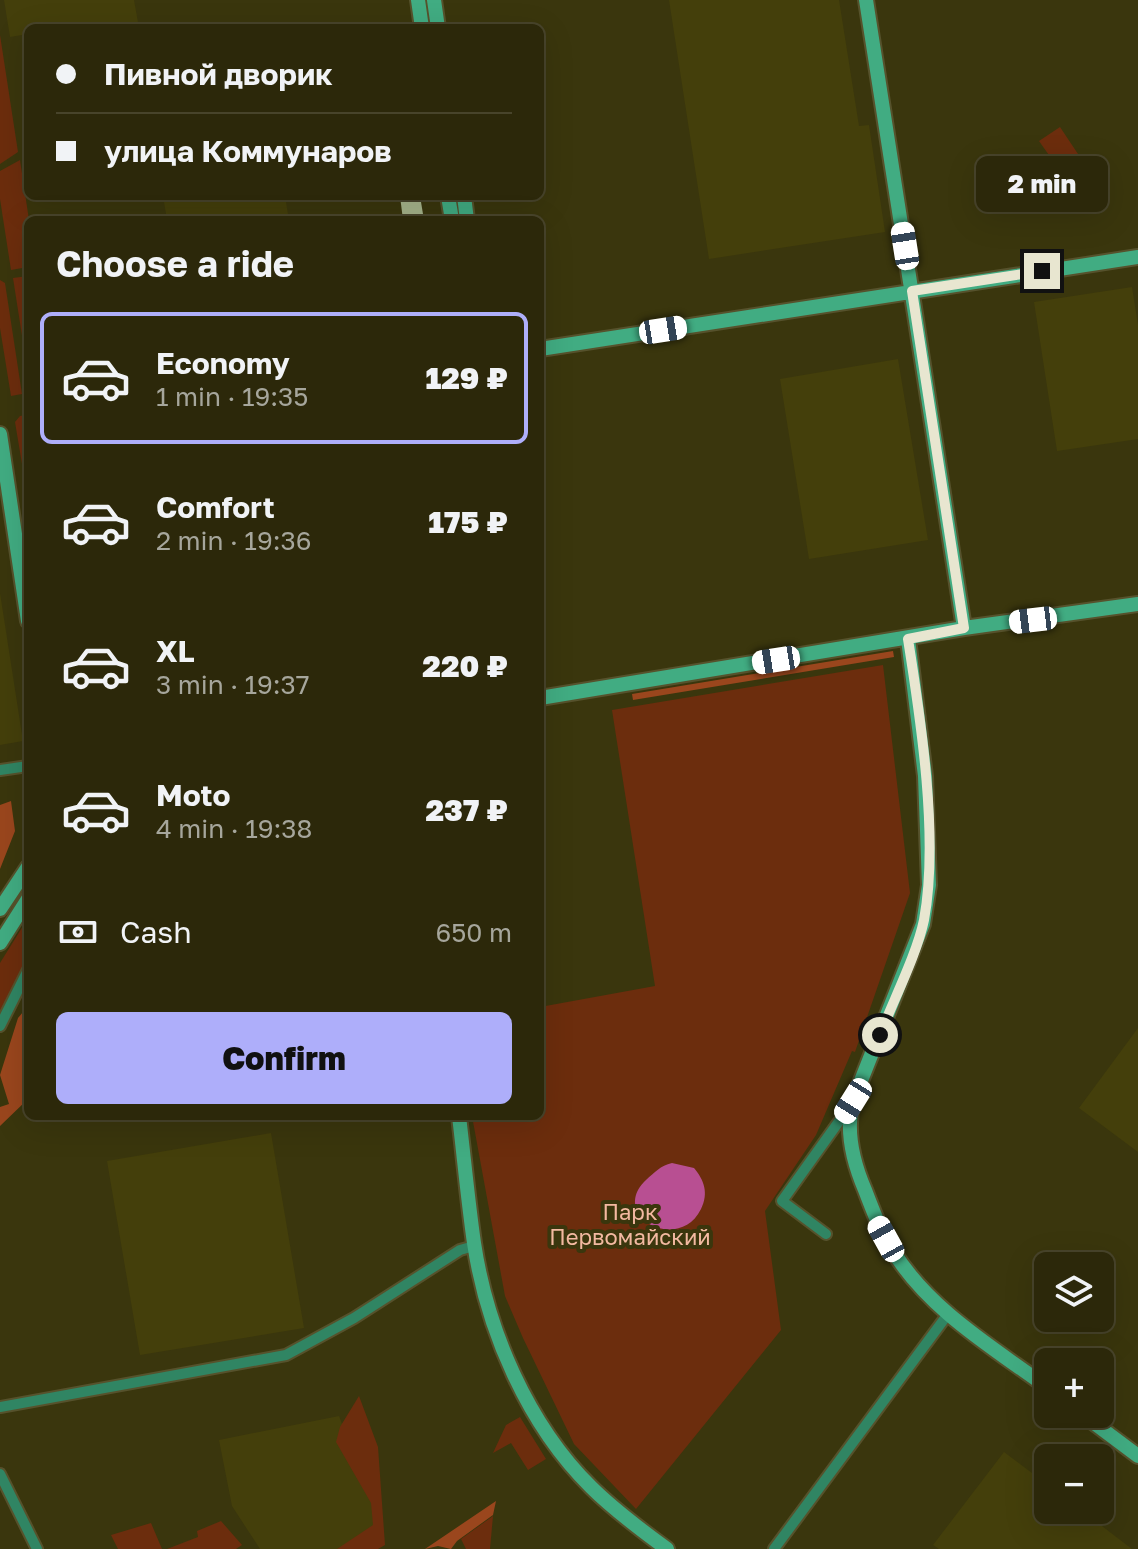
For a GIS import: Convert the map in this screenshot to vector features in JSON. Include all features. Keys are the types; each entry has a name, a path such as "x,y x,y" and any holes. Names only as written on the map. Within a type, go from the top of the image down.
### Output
{"street":[{"path":"418,0 421,24"},
{"path":"434,0 437,24"},
{"path":"866,0 964,628"},
{"path":"544,348 1138,257"},
{"path":"0,434 24,594"},
{"path":"544,696 964,628 1138,604"},
{"path":"908,639 925,776 929,885 923,924 853,1101 849,1117 851,1146 857,1172 878,1225 894,1254 948,1314 1034,1378"},
{"path":"0,770 24,767"},
{"path":"0,909 24,873"},
{"path":"0,943 24,905"},
{"path":"0,1026 24,978"},
{"path":"826,1234 782,1201 853,1101"},
{"path":"459,1120 474,1246 491,1313 522,1391 562,1453 590,1487 667,1549"},
{"path":"0,1407 286,1355 354,1318 460,1250 474,1246"},
{"path":"774,1549 948,1314"},
{"path":"1101,1428 1138,1456"},
{"path":"0,1474 37,1549"}],"shaded area":[{"path":"4,0 134,0 138,24 24,24 24,35 10,37"},
{"path":"669,0 839,0 859,126 869,125 885,232 709,259"},
{"path":"164,200 286,200 288,216 166,216"},
{"path":"1132,287 1138,325 1138,439 1057,451 1034,302"},
{"path":"898,359 928,540 809,559 780,379"},
{"path":"0,593 23,741 0,745"},
{"path":"893,651 894,657 633,700 632,694"},
{"path":"11,801 15,831 0,869 0,805"},
{"path":"24,1011 24,1103 0,1126 0,1107 9,1104 0,1075 18,1018"},
{"path":"1138,1028 1138,1152 1079,1108"},
{"path":"271,1133 304,1328 140,1355 107,1161"},
{"path":"672,1163 694,1168 703,1182 705,1198 691,1222 678,1229 664,1229 651,1225 641,1217 635,1206 637,1193 646,1180"},
{"path":"339,1416 383,1531 359,1549 260,1549 232,1506 219,1440"},
{"path":"1004,1452 1034,1474 1034,1524 1099,1524 1132,1549 939,1549 933,1545"},
{"path":"496,1501 493,1515 457,1541 451,1549 438,1546 425,1549"}],"green space":[{"path":"0,35 18,152 0,164"},
{"path":"1060,127 1078,154 1058,168 1039,141"},
{"path":"20,160 28,216 24,216 24,268 11,270 0,199 0,171"},
{"path":"24,277 24,348 13,278"},
{"path":"0,280 5,283 22,394 11,396 0,328"},
{"path":"24,415 24,476 15,422"},
{"name":"Парк Первомайский","path":"883,665 910,893 855,1052 852,1051 816,1135 765,1211 781,1330 636,1509 574,1444 505,1296 473,1120 544,1120 544,1006 655,986 612,710"},
{"path":"24,924 24,971 0,1016 0,963"},
{"path":"359,1396 378,1447 385,1545 378,1549 337,1549 373,1525 371,1503 336,1442 340,1427"},
{"path":"520,1417 546,1459 528,1470 511,1443 493,1453 506,1425"},
{"path":"493,1516 490,1549 466,1549 461,1539"},
{"path":"221,1521 242,1545 236,1549 167,1549 198,1537 197,1531"},
{"path":"151,1523 162,1549 118,1549 111,1535"}],"building":[{"path":"400,200 421,200 423,216 402,216"}],"route":[{"path":"880,1035 923,924 929,885 925,776 908,639 964,628 912,291 1042,271"}]}
